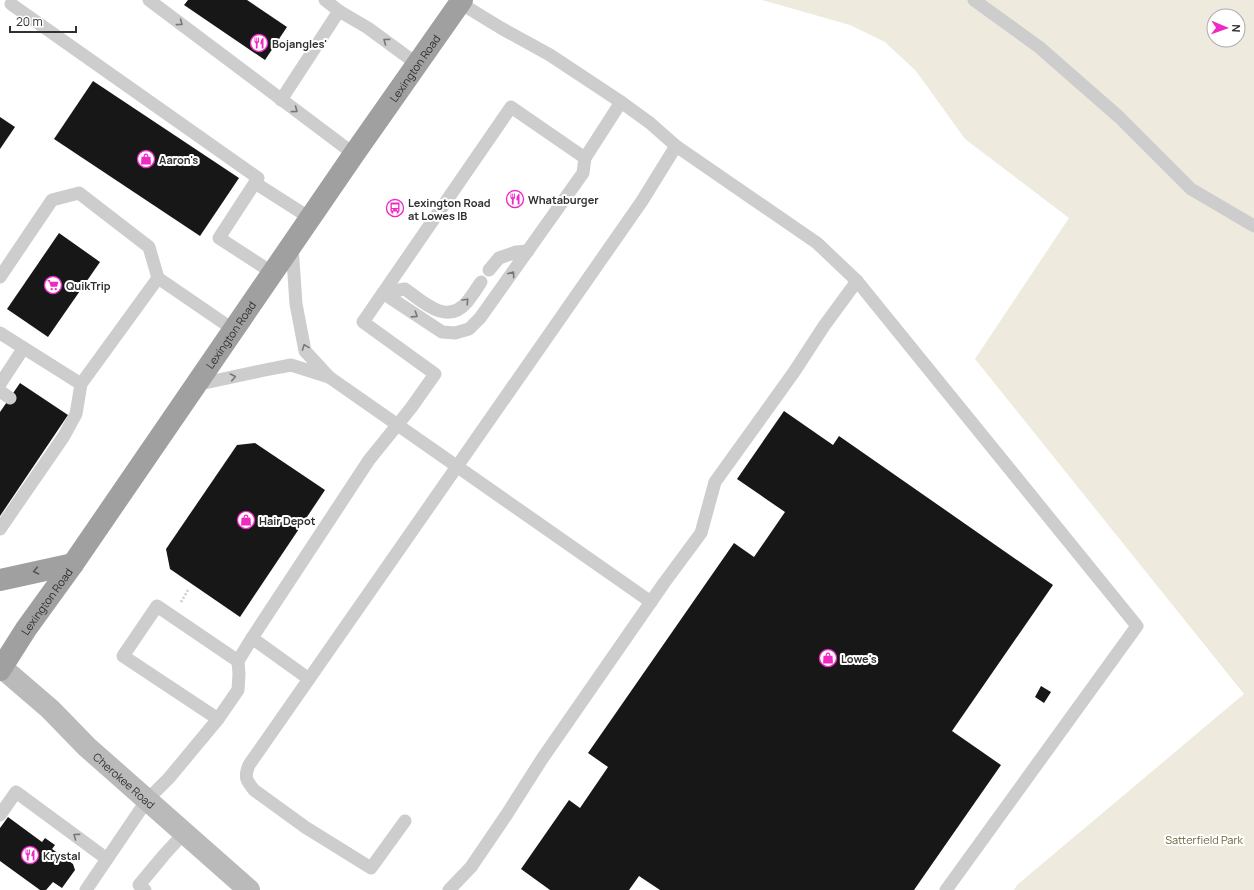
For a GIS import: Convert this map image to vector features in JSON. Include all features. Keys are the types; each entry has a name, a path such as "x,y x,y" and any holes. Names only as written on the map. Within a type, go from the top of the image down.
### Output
{"highway":[{"name":"Lexington Road","path":"1,668 26,629 73,564 354,154 461,1"},
{"path":"0,580 73,564"}],"main road":[{"name":"Cherokee Road","path":"1,668 50,709 87,747 249,890"}],"lane":[{"path":"149,0 354,154"},
{"path":"325,0 339,12 368,28 417,64"},
{"path":"974,0 1039,47 1119,117 1191,189 1254,226"},
{"path":"461,1 502,28 550,55 621,102 650,123 676,146 817,243 857,281 1137,626 946,890"},
{"path":"11,4 258,178 219,238 273,273"},
{"path":"281,100 339,12"},
{"path":"383,293 442,332 455,333 469,329 480,318 583,173 585,158 621,102"},
{"path":"86,890 147,800 169,778 218,719 238,690 238,661 252,638 369,460 397,426 435,374 363,322 511,107 585,158"},
{"path":"406,821 371,868 305,827 254,790 247,781 245,773 249,765 637,207 676,146"},
{"path":"255,183 310,218"},
{"path":"0,277 52,200 79,193 149,248 158,278 234,330"},
{"path":"292,244 296,304 305,351 329,377 397,426 457,466 651,602"},
{"path":"489,270 498,258 516,252 528,251"},
{"path":"0,529 23,486 40,460 59,433 76,414 81,384 158,278"},
{"path":"449,890 471,867 542,759 701,533 715,482 857,281"},
{"path":"383,293 405,289 434,310 446,312 456,310 466,303 481,282"},
{"path":"0,333 23,349 81,384"},
{"path":"0,384 23,349"},
{"path":"195,385 291,365 329,377"},
{"path":"218,719 123,656 157,606 238,661"},
{"path":"252,638 309,679"},
{"path":"0,815 16,792 107,859"},
{"path":"140,888 164,855 184,833"}],"green space":[{"name":"Satterfield Park","path":"762,0 1254,0 1254,890 1014,890 1017,885 1244,694 975,359 1069,218 965,139 916,71 885,42 850,25"}],"building":[{"name":"Bojangles'","path":"188,0 247,0 287,27 265,60 184,5"},
{"name":"Aaron's","path":"93,81 239,178 200,236 54,139"},
{"path":"0,117 15,127 0,149"},
{"name":"QuikTrip","path":"59,233 100,262 48,337 7,309"},
{"path":"20,383 68,415 0,516 0,412"},
{"name":"Lowe's","path":"784,411 833,445 839,436 1053,585 952,731 1001,765 914,890 660,890 639,876 629,890 550,890 521,869 569,800 580,808 608,767 588,753 734,543 754,557 785,512 737,479"},
{"name":"Hair Depot","path":"255,443 325,490 240,617 170,569 166,549 237,445"},
{"path":"1041,686 1051,692 1044,703 1035,697"},
{"name":"Krystal","path":"8,817 42,842 45,838 55,845 52,849 73,864 75,870 62,888 53,882 46,890 40,890 0,861 0,828"}],"place":[{"name":"Bojangles'","path":"259,43"},
{"name":"Aaron's","path":"146,159"},
{"name":"Whataburger","path":"515,199"},
{"name":"Lexington Road at Lowes IB","path":"395,208"},
{"name":"QuikTrip","path":"53,285"},
{"name":"Hair Depot","path":"246,520"},
{"name":"Lowe's","path":"828,658"},
{"name":"Krystal","path":"30,855"}]}
